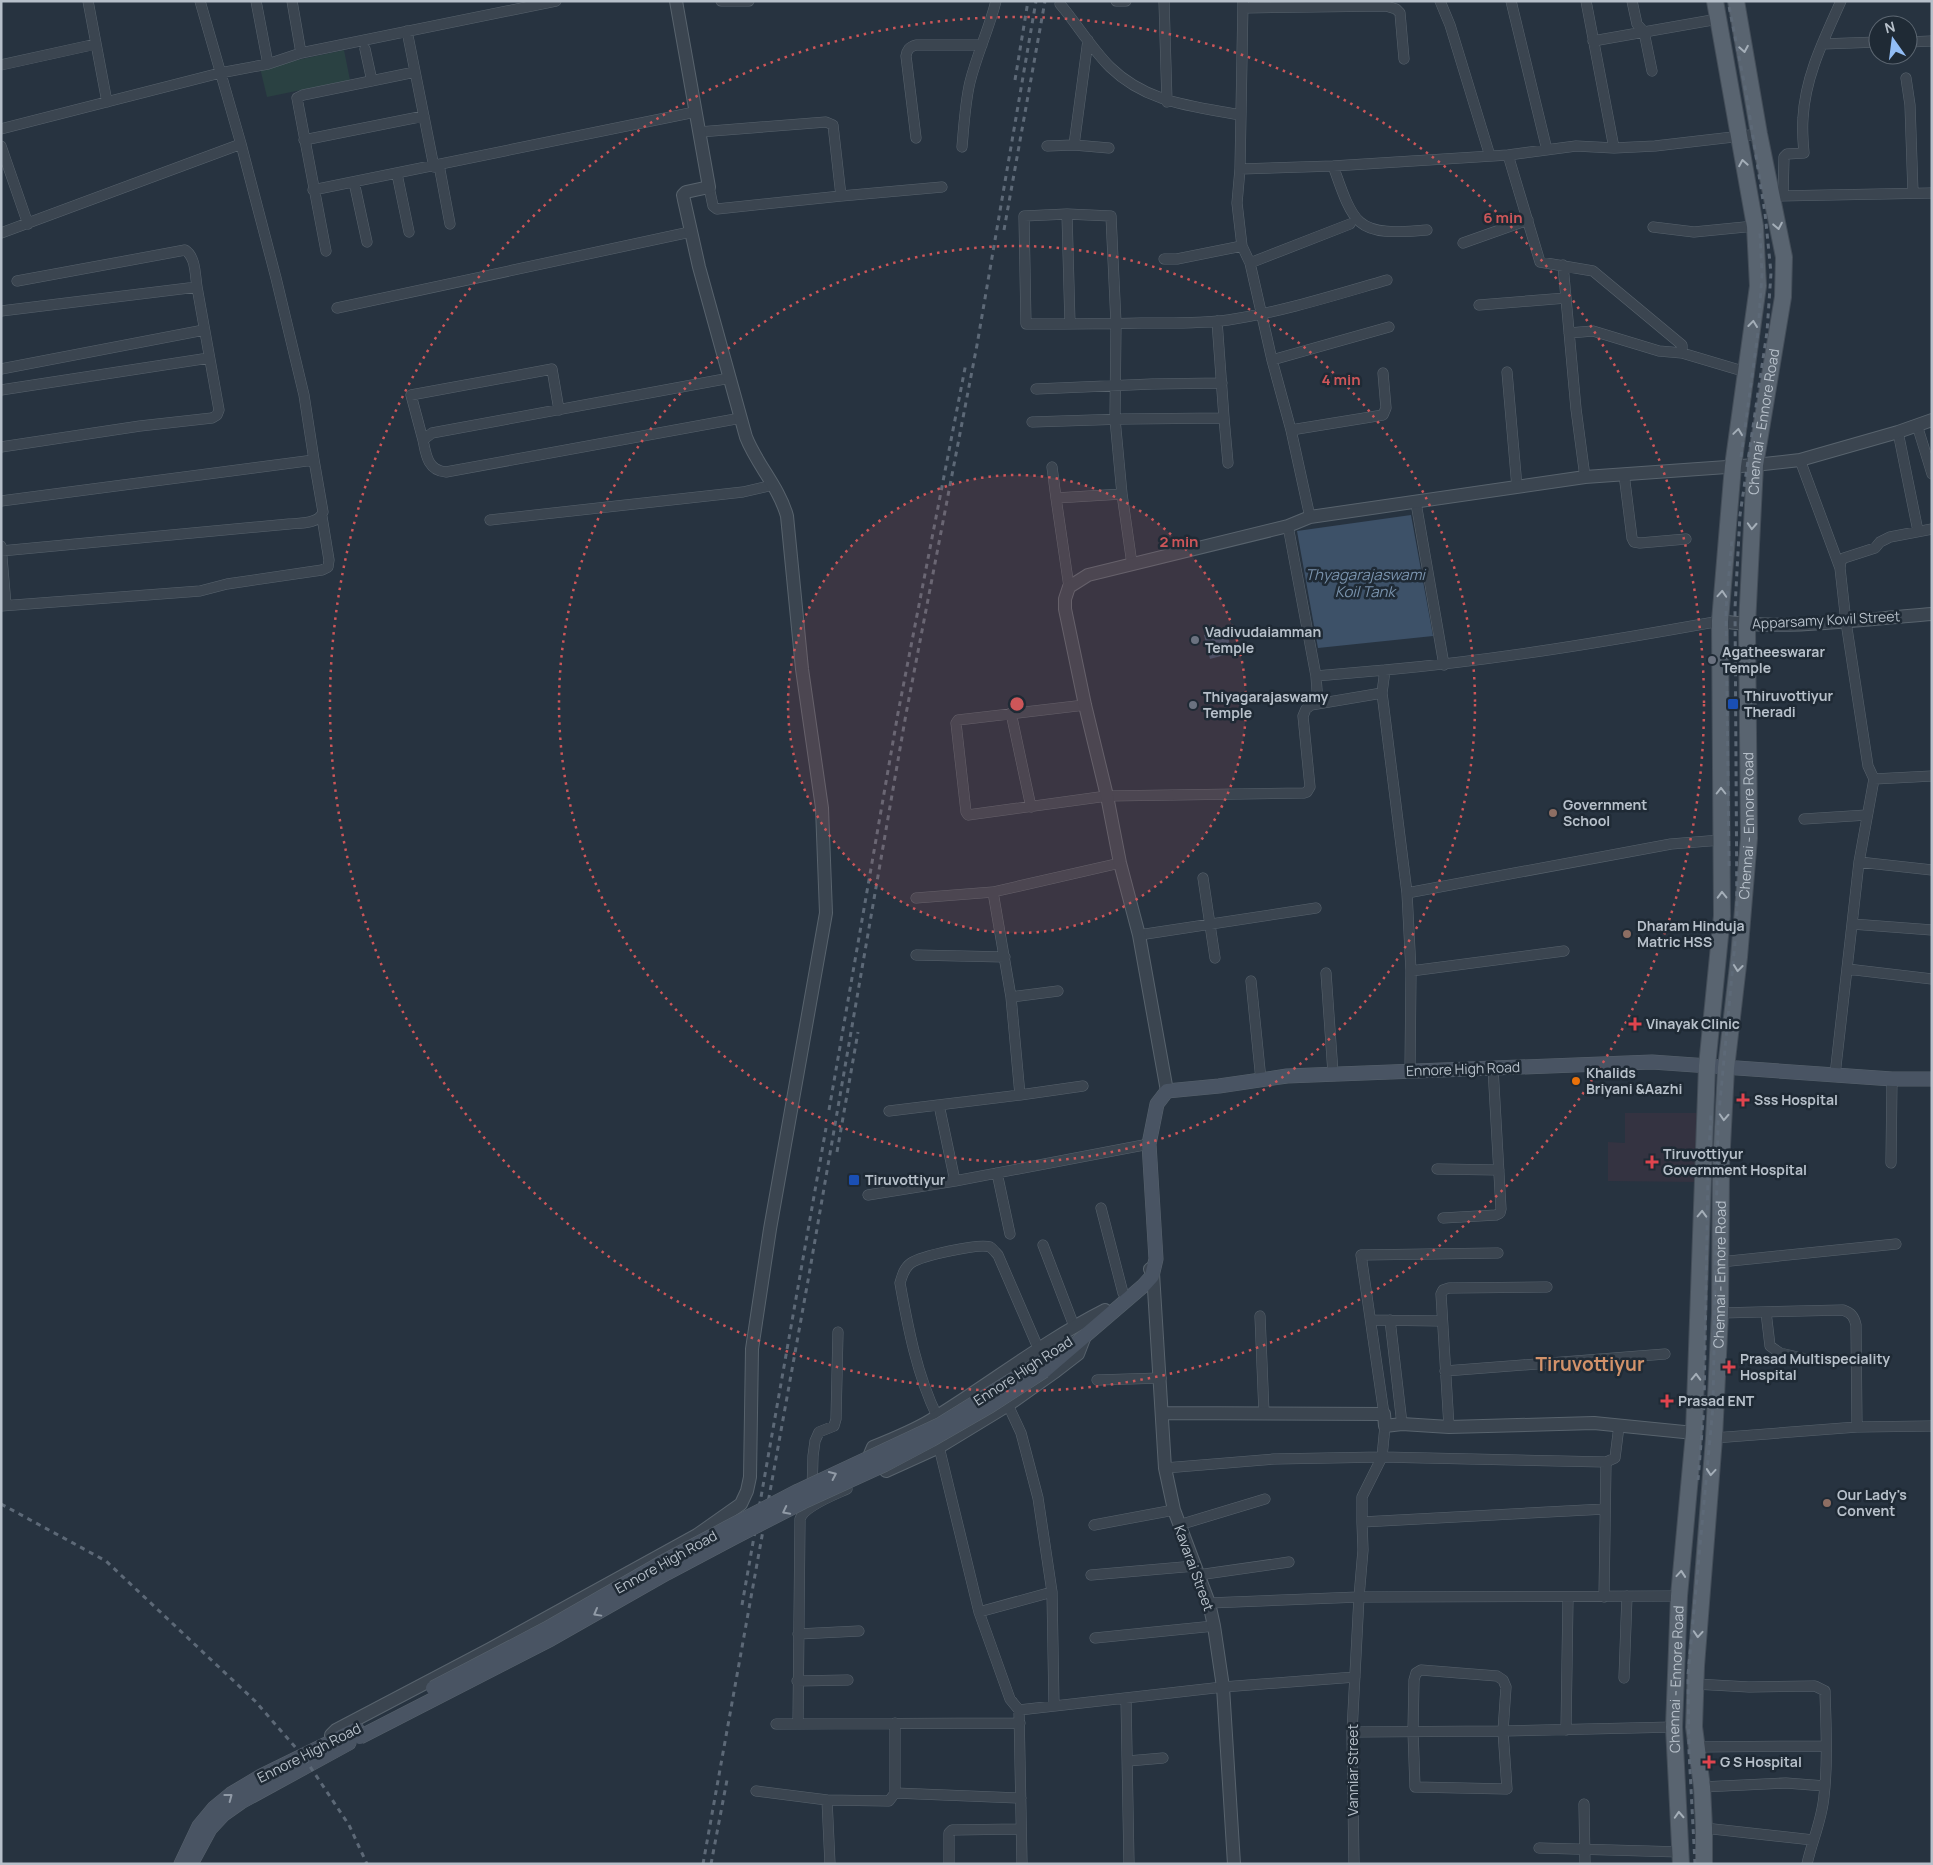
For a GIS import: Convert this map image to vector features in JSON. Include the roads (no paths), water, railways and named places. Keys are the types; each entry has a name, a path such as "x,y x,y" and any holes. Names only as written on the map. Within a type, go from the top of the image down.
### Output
{"main road":[{"name":"Chennai - Ennore Road","path":"1681,1858 1674,1727 1679,1596 1694,1433 1707,1066 1722,916 1720,621 1733,466 1758,286 1755,226 1715,1"},
{"name":"Chennai - Ennore Road","path":"1704,1864 1702,1788 1695,1746 1695,1689 1714,1438 1720,1313 1721,1166 1726,1068 1739,957 1749,838 1747,625 1755,465 1783,297 1784,258 1778,196 1759,134 1736,1"},
{"name":"Ennore High Road","path":"1167,1091 1287,1076 1333,1073 1410,1072 1652,1062 1892,1079 1932,1079"},
{"path":"1153,1267 1149,1144 1157,1104 1167,1091"},
{"name":"Ennore High Road","path":"1041,1361 1076,1336 1153,1267"},
{"name":"Ennore High Road","path":"181,1864 199,1826 214,1808 231,1794 261,1776 359,1733 661,1563 727,1528 798,1491 927,1431 1085,1336 1143,1286 1153,1267"},
{"path":"1675,1692 1695,1689"},
{"name":"Ennore High Road","path":"191,1864 210,1830 224,1814 332,1746"}],"street":[{"path":"88,1 108,102"},
{"path":"1,545 4,605 200,591 237,582 322,570 328,567 329,560 322,517 323,512 304,395 241,144 200,1"},
{"path":"256,1 268,64"},
{"path":"292,1 302,53"},
{"path":"1,129 220,73 268,64 302,53 556,1"},
{"path":"676,1 698,132 714,209 942,188"},
{"path":"721,1 749,1"},
{"path":"962,147 967,96 982,45 990,26 996,1"},
{"path":"1116,1 1126,1"},
{"path":"1164,1 1167,102"},
{"path":"1440,1 1450,25 1490,156"},
{"path":"1510,1 1547,150"},
{"path":"1586,1 1614,148"},
{"path":"1632,1 1637,24 1644,32 1652,71"},
{"path":"1841,1 1822,44 1810,78 1803,118 1804,153 1787,154 1784,157 1778,196 1932,193"},
{"path":"1060,4 1111,67 1141,90 1167,102 1240,116"},
{"path":"1310,517 1291,430 1272,360 1250,263 1242,246 1237,204 1240,169 1243,4 1386,6 1396,9 1400,14 1404,59"},
{"path":"1593,41 1718,19"},
{"path":"407,31 424,116 450,224"},
{"path":"1074,145 1088,40"},
{"path":"1918,42 1932,41"},
{"path":"1822,44 1868,42"},
{"path":"1,65 96,44"},
{"path":"916,138 906,56 907,50 911,46 916,45 982,45"},
{"path":"365,49 372,81"},
{"path":"326,251 296,101 297,97 415,72"},
{"path":"1906,78 1910,106 1913,193"},
{"path":"314,190 695,112"},
{"path":"304,140 424,116"},
{"path":"698,132 830,122 834,125 842,196"},
{"path":"1240,169 1333,166 1508,155 1576,146 1614,148 1655,146 1759,134"},
{"path":"1,233 241,144"},
{"path":"1047,146 1074,145 1109,148"},
{"path":"1,146 28,224"},
{"path":"1508,155 1540,262 1593,271 1682,345 1682,353"},
{"path":"1333,166 1346,198 1360,222 1375,229 1386,231 1427,230"},
{"path":"397,174 409,232"},
{"path":"1,181 12,178"},
{"path":"354,182 366,242"},
{"path":"332,1746 331,1735 336,1730 482,1654 649,1563 697,1534 741,1504 747,1490 751,1462 752,1349 770,1228 826,913 822,808 802,669 790,528 784,504 752,452 740,418 690,232 684,194 709,187"},
{"path":"1067,214 1070,324"},
{"path":"1132,564 1122,494 1115,419 1116,323 1111,216 1067,214 1024,216 1026,324 1116,323 1198,323 1216,321 1262,314 1387,280"},
{"path":"1463,243 1528,220"},
{"path":"1250,263 1350,224"},
{"path":"1653,228 1694,232 1755,226"},
{"path":"337,308 690,232"},
{"path":"1164,259 1177,259 1242,246"},
{"path":"1,447 140,426 212,418 217,415 219,410 190,253 185,250 17,281"},
{"path":"1563,265 1576,409 1585,477"},
{"path":"1,311 197,287"},
{"path":"1479,305 1566,298"},
{"path":"1216,321 1228,463"},
{"path":"1272,360 1389,327"},
{"path":"1,369 204,330"},
{"path":"1569,333 1593,331 1659,351 1682,353 1746,372"},
{"path":"1,390 209,358"},
{"path":"559,410 552,369 411,395 428,461 436,471 446,472 740,418"},
{"path":"1507,372 1517,487"},
{"path":"1291,430 1383,415 1386,408 1384,373"},
{"path":"423,440 432,433 730,378"},
{"path":"1036,390 1222,383"},
{"path":"1032,422 1224,418"},
{"path":"1069,587 1088,575 1288,526 1310,517 1585,477 1800,460 1898,432 1932,420"},
{"path":"1917,425 1932,474"},
{"path":"1898,432 1918,531"},
{"path":"1,501 314,460"},
{"path":"1800,460 1840,568 1846,622 1868,766 1874,779 1859,862 1835,1075"},
{"path":"1052,467 1069,587 1065,599 1065,609 1120,863 1139,935 1167,1091"},
{"path":"1624,474 1634,542 1686,539"},
{"path":"490,520 743,492 774,485"},
{"path":"1056,498 1122,494"},
{"path":"1416,503 1444,665"},
{"path":"2,551 289,524 317,520 322,517"},
{"path":"1288,526 1316,676 1318,704"},
{"path":"1840,568 1841,561 1844,558 1875,548 1880,542 1890,537 1932,529"},
{"name":"Apparsamy Kovil Street","path":"1720,621 1747,625 1846,622 1932,614"},
{"path":"1316,676 1444,665 1632,637 1720,621"},
{"path":"1385,670 1382,693 1407,894 1411,971 1410,1072"},
{"path":"1085,705 958,720 956,723 966,812 972,815 1107,796 1304,794 1310,787 1304,716 1306,709 1318,704 1382,693"},
{"path":"1012,713 1031,807"},
{"path":"1874,779 1932,776"},
{"path":"1804,819 1867,815"},
{"path":"1407,894 1671,844 1721,840"},
{"path":"1859,862 1932,870"},
{"path":"916,898 993,892 1120,863"},
{"path":"1203,878 1215,958"},
{"path":"993,892 1012,997 1020,1095"},
{"path":"1139,935 1316,908"},
{"path":"1852,924 1932,930"},
{"path":"1411,971 1564,952"},
{"path":"916,956 1005,957"},
{"path":"1846,969 1932,979"},
{"path":"1326,973 1333,1073"},
{"path":"1251,981 1261,1080"},
{"path":"1012,997 1058,992"},
{"path":"1443,1218 1500,1214 1493,1068"},
{"path":"1891,1163 1892,1079"},
{"path":"889,1111 1084,1086"},
{"path":"939,1105 955,1181"},
{"path":"868,1196 1149,1144"},
{"path":"1437,1169 1499,1170"},
{"path":"997,1173 1010,1234"},
{"path":"1102,1208 1123,1293"},
{"path":"1720,1262 1896,1244"},
{"path":"1043,1245 1074,1326"},
{"path":"937,1416 920,1372 900,1283 904,1271 912,1263 950,1251 981,1246 991,1248 998,1255 1041,1361"},
{"path":"1382,1457 1384,1420 1361,1256 1498,1253"},
{"name":"Kavarai Street","path":"1153,1267 1165,1468 1174,1510 1209,1603 1214,1626 1223,1687 1234,1864"},
{"path":"1449,1427 1442,1321 1441,1294 1443,1290 1449,1288 1547,1287"},
{"path":"877,1475 870,1454 873,1447 905,1434 1041,1361 1074,1326 1105,1310"},
{"path":"1720,1313 1843,1310 1855,1318 1857,1427"},
{"path":"1766,1312 1770,1346 1780,1353 1802,1358"},
{"path":"1260,1316 1264,1413"},
{"path":"1371,1320 1442,1321"},
{"path":"1390,1320 1402,1424"},
{"path":"812,1506 815,1441 818,1432 834,1426 836,1419 838,1332"},
{"path":"798,1724 800,1519 804,1511 938,1446 1008,1405 1078,1354 1085,1336"},
{"path":"1445,1371 1665,1354"},
{"path":"1097,1380 1160,1378"},
{"path":"1008,1405 1021,1432 1038,1498 1052,1592 1054,1706"},
{"path":"1162,1413 1264,1413 1384,1420 1402,1424 1449,1427 1594,1423 1694,1433"},
{"path":"1165,1468 1274,1459 1382,1457 1606,1462 1615,1458 1619,1426"},
{"path":"1714,1438 1857,1427 1932,1426"},
{"path":"938,1446 979,1612 1010,1700 1019,1710 1022,1864"},
{"name":"Vanniar Street","path":"1354,1864 1352,1732 1363,1550 1362,1497 1382,1457"},
{"path":"1604,1597 1606,1462"},
{"path":"1179,1525 1265,1499"},
{"path":"1362,1522 1605,1509"},
{"path":"1094,1525 1174,1510"},
{"path":"1091,1575 1196,1571 1289,1562"},
{"path":"979,1612 1052,1592"},
{"path":"1624,1678 1627,1596"},
{"path":"1209,1603 1359,1597 1568,1598 1679,1596"},
{"path":"1566,1730 1568,1598"},
{"path":"1095,1638 1214,1626"},
{"path":"798,1634 859,1631"},
{"path":"1421,1670 1497,1676 1503,1680 1506,1687 1503,1731 1507,1789 1415,1787 1413,1732 1414,1680 1416,1673 1421,1670"},
{"path":"1019,1710 1223,1687 1355,1677"},
{"path":"797,1682 848,1680"},
{"path":"1695,1689 1815,1686 1825,1691 1826,1746 1824,1796 1819,1826 1813,1840 1807,1864"},
{"path":"1126,1698 1129,1864"},
{"path":"756,1792 827,1800 889,1801 895,1793 895,1723"},
{"path":"776,1724 1020,1723"},
{"path":"1352,1732 1674,1727"},
{"path":"1695,1746 1826,1746"},
{"path":"1128,1761 1163,1758"},
{"path":"1702,1788 1786,1784 1825,1786"},
{"path":"895,1793 1021,1798"},
{"path":"827,1800 830,1864"},
{"path":"1584,1804 1585,1864"},
{"path":"1704,1828 1813,1840"},
{"path":"949,1864 949,1833 952,1830 1021,1829"},
{"path":"1538,1848 1681,1858"}],"water":[{"name":"Thyagarajaswami Koil Tank","path":"1411,515 1433,636 1318,648 1297,531"},
{"path":"1226,629 1232,653 1210,659 1204,635"}],"railway":[{"path":"1015,80 1028,1"},
{"path":"703,1864 809,1275 906,714 977,345 1036,1"},
{"path":"1004,230 1045,1"},
{"path":"1695,1864 1689,1751 1688,1675 1713,1406 1718,1123 1737,922 1735,608 1740,515 1767,332 1771,273 1765,213 1746,92 1728,1"},
{"path":"1741,457 1758,332 1762,274 1760,233"},
{"path":"829,1110 898,713 966,363"},
{"path":"1729,866 1726,609 1732,539"},
{"path":"837,1152 858,1032"},
{"path":"1698,1480 1704,1407 1708,1171 1711,1113"},
{"path":"742,1605 826,1128"},
{"path":"1,1504 106,1561 255,1701 303,1756 349,1825 367,1864"},
{"path":"711,1864 727,1780"}],"place":[{"name":"Vadivudaiamman Temple","path":"1195,640"},
{"name":"Agatheeswarar Temple","path":"1712,660"},
{"name":"Thiruvottiyur Theradi","path":"1733,704"},
{"name":"Thiyagarajaswamy Temple","path":"1193,705"},
{"name":"Government School","path":"1553,813"},
{"name":"Dharam Hinduja Matric HSS","path":"1627,934"},
{"name":"Vinayak Clinic","path":"1635,1024"},
{"name":"Khalids Briyani &Aazhi","path":"1576,1081"},
{"name":"Sss Hospital","path":"1743,1100"},
{"name":"Tiruvottiyur Government Hospital","path":"1652,1162"},
{"name":"Tiruvottiyur","path":"854,1180"},
{"name":"Prasad Multispeciality Hospital","path":"1729,1367"},
{"name":"Prasad ENT","path":"1667,1401"},
{"name":"Our Lady's Convent","path":"1827,1503"},
{"name":"G S Hospital","path":"1709,1762"}],"district":[{"name":"Tiruvottiyur","path":"1590,1364"}]}
